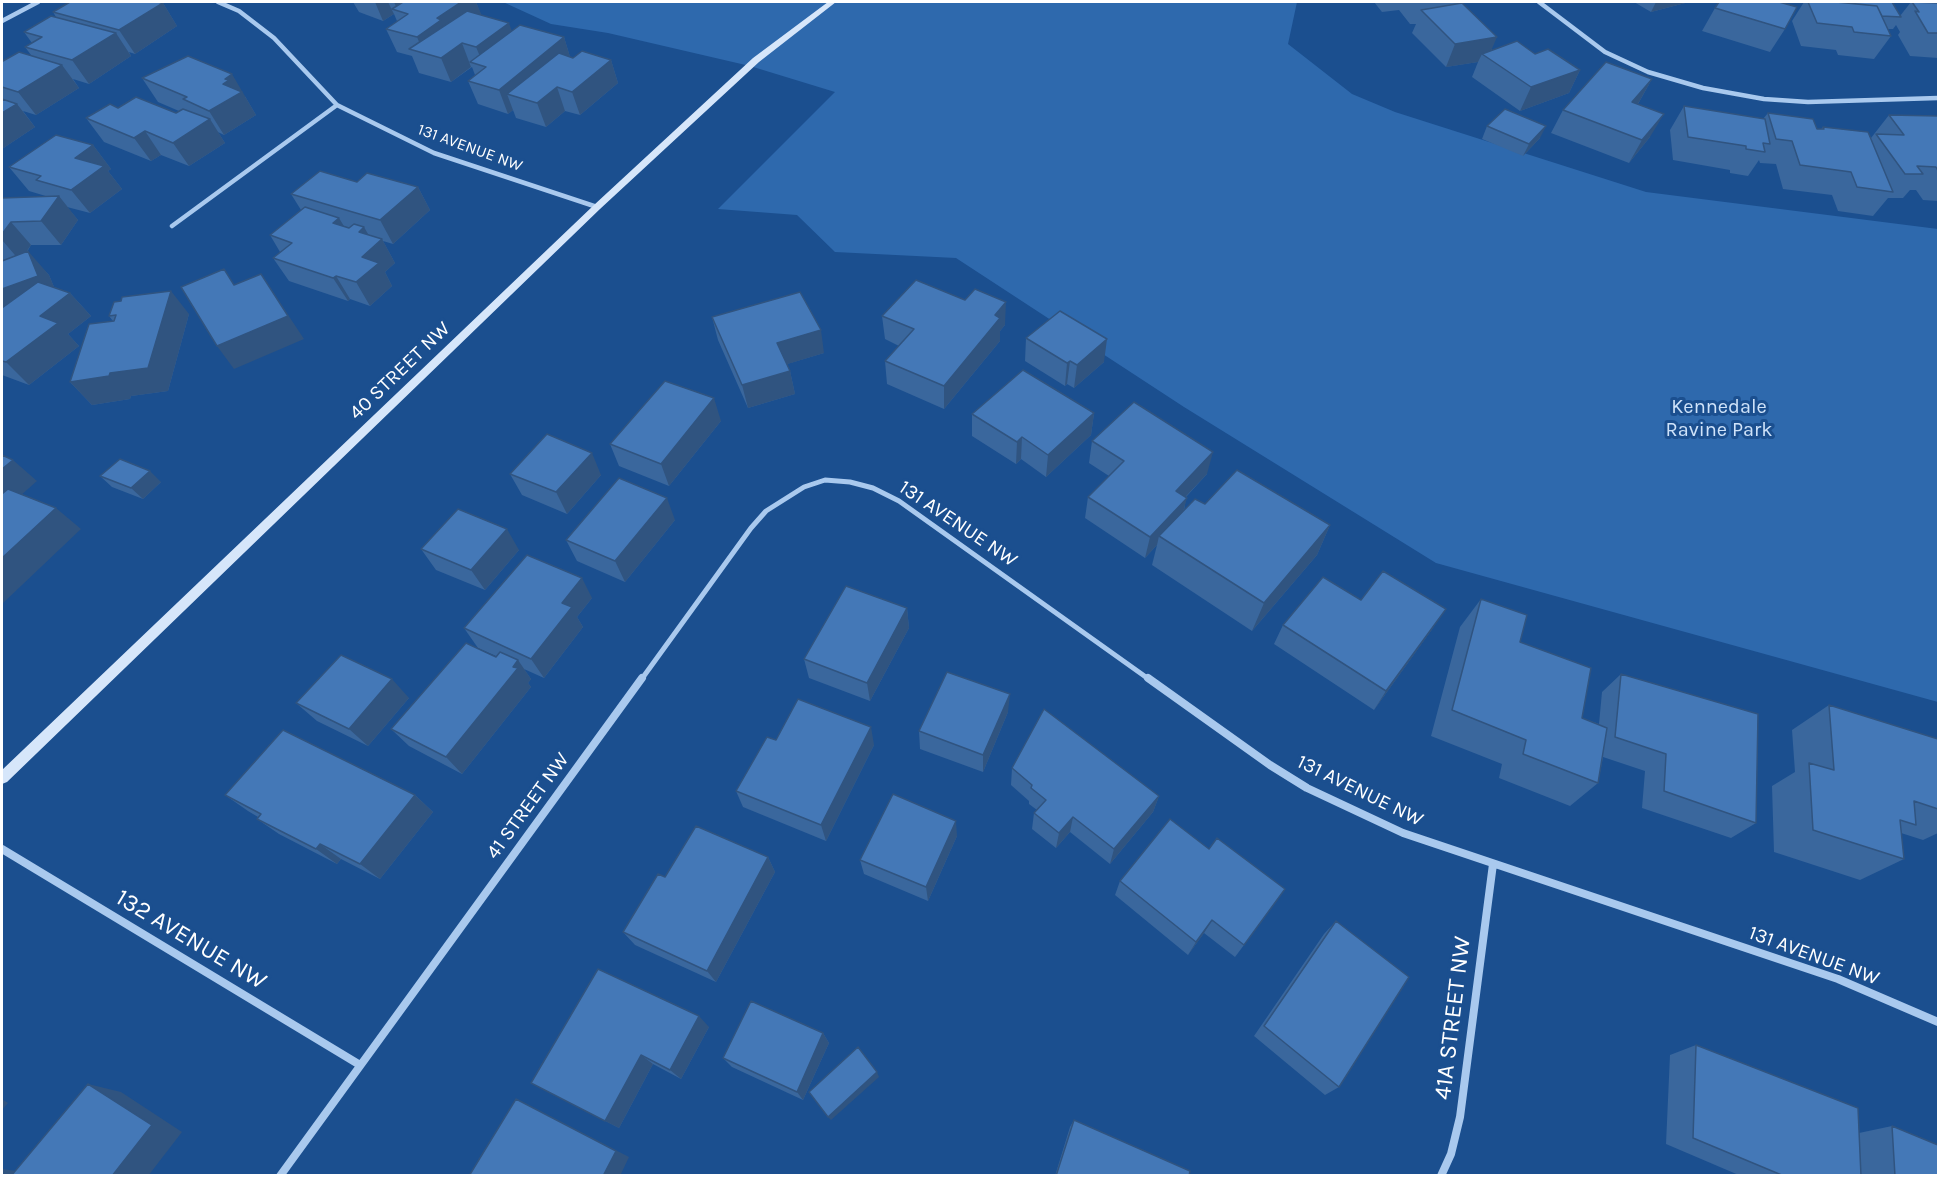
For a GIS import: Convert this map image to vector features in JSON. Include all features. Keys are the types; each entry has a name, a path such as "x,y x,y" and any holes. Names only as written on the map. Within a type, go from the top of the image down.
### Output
{"street":[{"path":"2,21 38,2"},
{"name":"131 AVENUE NW","path":"218,2 239,12 274,38 337,105 434,153 597,207"},
{"name":"40 STREET NW","path":"2,778 597,207 756,60 832,2"},
{"path":"1539,2 1605,52 1648,72 1703,88 1764,99 1808,102 1938,98"},
{"path":"172,226 337,105"},
{"name":"131 AVENUE NW","path":"825,480 850,482 873,488 898,501 1270,765 1307,788 1403,833 1838,979 1938,1022"},
{"name":"41 STREET NW","path":"280,1176 751,528 766,511 785,497 825,480"},
{"name":"132 AVENUE NW","path":"2,849 360,1065"},
{"name":"41A STREET NW","path":"1442,1176 1451,1154 1460,1117 1493,864"}],"green space":[{"name":"Kennedale Ravine Park","path":"503,2 1297,2 1288,44 1352,94 1395,112 1646,192 1938,229 1938,702 1436,563 1184,407 956,258 835,252 797,215 718,209 835,92 750,66 608,33 551,24"}],"building":[{"path":"70,2 163,3 119,30 53,12"},
{"path":"403,2 461,2 437,18 441,20 417,37 386,29 408,14 392,9"},
{"path":"1719,2 1779,2 1797,7 1785,29 1715,8"},
{"path":"1808,2 1877,6 1891,36 1854,32 1852,27 1817,23"},
{"path":"1848,2 1892,2 1901,17 1882,16 1877,6"},
{"path":"1912,2 1938,3 1938,33 1928,33"},
{"path":"1462,3 1497,37 1455,44 1421,10"},
{"path":"467,11 509,23 476,47 462,43 441,58 409,49"},
{"path":"51,16 116,33 72,60 25,47 42,37 24,32"},
{"path":"520,25 564,37 499,90 468,81 486,67 470,62"},
{"path":"1517,41 1535,54 1548,49 1580,70 1531,87 1482,54"},
{"path":"582,51 611,60 572,92 557,87 537,103 507,94 559,53 573,58"},
{"path":"19,52 62,65 18,92 2,87 2,61"},
{"path":"188,56 232,74 225,79 229,80 223,84 242,92 209,111 183,99 187,97 142,78"},
{"path":"1606,62 1652,79 1632,102 1664,114 1642,140 1563,110"},
{"path":"136,97 176,113 183,109 210,119 173,143 145,131 134,138 86,118 110,104 118,108"},
{"path":"2,99 17,104 2,113"},
{"path":"1684,106 1765,119 1770,144 1763,143 1765,152 1746,149 1746,146 1688,137"},
{"path":"1505,109 1546,126 1529,144 1487,126"},
{"path":"1768,113 1813,119 1817,129 1824,129 1823,127 1868,132 1893,192 1857,187 1851,172 1800,165 1792,141 1776,139"},
{"path":"1889,115 1938,116 1938,171 1936,167 1917,166 1923,174 1905,174 1876,134 1904,135"},
{"path":"56,135 93,145 75,158 104,166 71,190 36,180 41,176 9,167"},
{"path":"320,171 357,182 367,173 418,187 380,220 291,194"},
{"path":"59,196 41,221 11,222 2,234 2,198"},
{"path":"305,207 339,218 333,223 349,228 354,224 364,227 359,232 382,239 362,257 379,263 356,282 336,276 333,278 273,258 292,243 270,235"},
{"path":"28,251 38,276 2,289 2,261"},
{"path":"224,269 234,285 261,274 288,316 217,346 181,287"},
{"path":"916,280 965,300 975,289 1006,302 995,315 1000,318 944,386 885,361 914,329 882,316"},
{"path":"38,282 70,293 40,316 58,323 6,362 2,361 2,308"},
{"path":"171,291 148,368 70,382 89,324 114,321 116,315 109,316 114,302 121,301 122,297"},
{"path":"800,292 821,330 777,343 790,371 742,385 712,317"},
{"path":"1060,311 1107,339 1077,365 1070,361 1067,363 1026,338"},
{"path":"1023,370 1094,413 1048,455 1022,437 1017,442 972,414"},
{"path":"665,381 714,398 661,464 610,444"},
{"path":"1134,402 1213,452 1176,491 1187,498 1150,537 1088,497 1124,461 1092,441"},
{"path":"547,434 592,453 556,492 510,474"},
{"path":"2,455 13,460 2,469"},
{"path":"120,459 150,471 131,488 100,476"},
{"path":"1237,470 1330,525 1264,603 1159,536 1195,499 1205,504"},
{"path":"619,478 667,498 615,561 566,540"},
{"path":"8,489 56,508 2,558 2,494"},
{"path":"458,509 507,529 471,570 421,549"},
{"path":"527,555 582,578 562,603 572,607 531,659 464,628"},
{"path":"1383,571 1446,609 1386,691 1283,625 1323,577 1361,600"},
{"path":"846,586 907,608 867,683 804,659"},
{"path":"1481,599 1527,615 1520,642 1591,668 1582,718 1607,728 1598,783 1523,754 1526,740 1452,710"},
{"path":"466,643 496,657 500,652 518,660 513,667 518,668 446,757 391,729"},
{"path":"341,655 392,679 349,729 296,703"},
{"path":"947,672 1010,694 983,755 919,731"},
{"path":"1621,674 1758,714 1756,823 1664,791 1666,754 1615,737"},
{"path":"798,699 871,727 821,825 736,791 767,737 776,740"},
{"path":"1829,705 1938,739 1938,809 1914,801 1916,825 1900,820 1904,859 1813,830 1809,763 1834,770"},
{"path":"1044,709 1159,796 1114,849 1073,817 1059,833 1034,813 1046,800 1012,768"},
{"path":"283,730 415,795 360,864 320,844 316,849 257,819 261,814 225,795"},
{"path":"893,794 956,821 926,887 860,860"},
{"path":"1170,819 1209,849 1217,838 1285,889 1244,945 1212,920 1196,942 1120,881"},
{"path":"696,826 768,857 707,971 623,932 658,874 665,877"},
{"path":"1336,921 1409,977 1339,1087 1264,1026"},
{"path":"598,969 699,1016 670,1070 641,1055 605,1121 531,1083"},
{"path":"751,1001 823,1033 797,1092 723,1058"},
{"path":"1696,1045 1858,1108 1861,1176 1784,1176 1693,1138"},
{"path":"858,1047 877,1072 828,1117 809,1092"},
{"path":"88,1084 152,1125 112,1176 11,1176"},
{"path":"516,1099 616,1151 603,1176 469,1176"},
{"path":"1074,1120 1190,1171 1189,1176 1056,1176"},
{"path":"1892,1126 1938,1145 1938,1176 1895,1176"}]}
